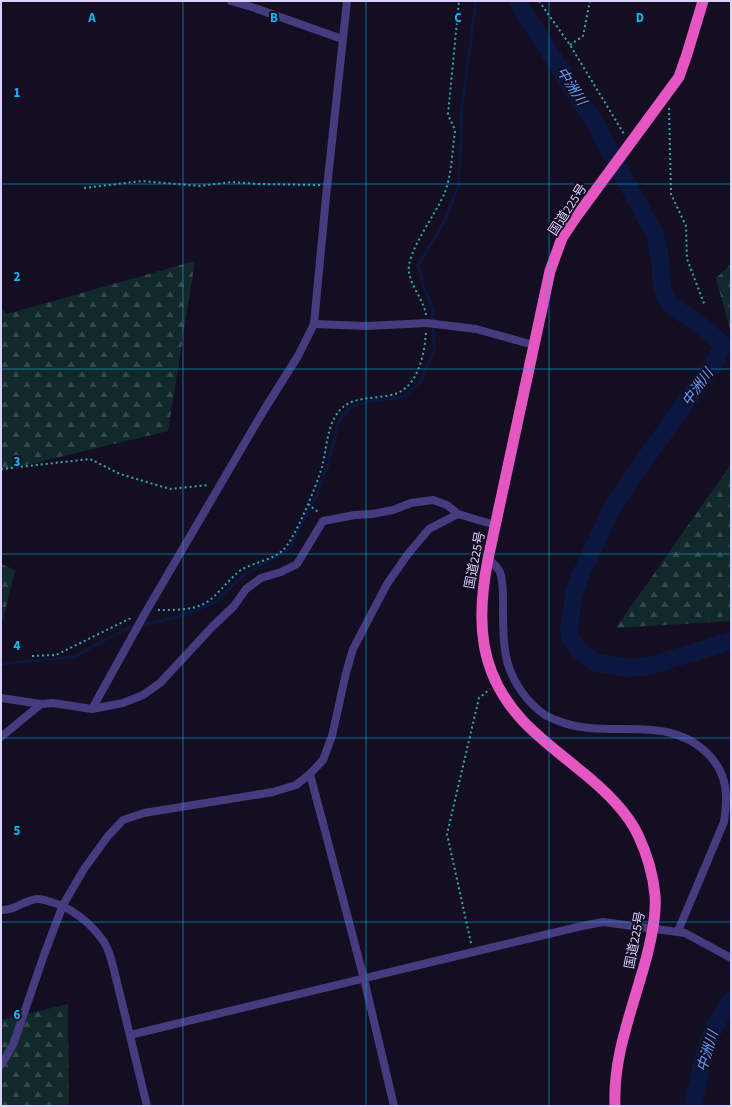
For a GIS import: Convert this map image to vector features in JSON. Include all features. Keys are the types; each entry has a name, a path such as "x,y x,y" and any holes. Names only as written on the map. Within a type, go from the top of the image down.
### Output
{"highway":[{"name":"国道225号","path":"615,1106 614,1091 623,1038 647,958 653,928 655,896 652,880 644,850 637,834 614,801 592,779 539,736 522,720 508,703 497,683 484,648 481,620 483,582 550,271 562,238 605,176 679,77 703,1"}],"street":[{"path":"232,1 256,4 342,40"},
{"path":"92,709 147,610 264,410 298,356 314,324 347,1"},
{"path":"314,324 367,326 427,323 476,329 534,345"},
{"path":"1,698 41,704 53,703 92,709 123,703 143,695 160,684 212,627 234,606 246,589 261,578 281,572 297,564 323,521 393,510 411,503 433,500 447,505 458,514 495,525"},
{"path":"1,1065 13,1045 44,955 64,905 84,869 108,836 123,820 144,813 273,792 296,785 310,774 323,760 332,736 353,649 387,584 408,554 429,529 458,514"},
{"path":"488,559 496,566 500,573 503,605 503,637 509,668 520,689 546,716 565,724 592,729 647,729 681,735 702,748 714,760 726,788 727,803 724,822 678,931"},
{"path":"1,737 41,704"},
{"path":"310,774 364,979 394,1106"},
{"path":"1,910 9,910 25,902 40,899 64,905 84,919 104,942 115,974 147,1106"},
{"path":"130,1035 603,922 678,931 685,933 731,958"}],"path":[{"path":"32,656 56,655 147,610 177,610 194,607 209,601 241,570 282,551 290,541 308,504 321,469 335,417 346,405 361,398 392,395 408,386 420,366 426,345 427,323 426,312 410,278 409,265 413,252 438,208 446,190 455,132 454,126 448,114 459,1"},
{"path":"539,1 570,45 630,144"},
{"path":"570,45 583,36 590,1"},
{"path":"668,93 671,194 686,226 687,259 705,306"},
{"path":"84,188 142,181 200,186 231,182 327,185"},
{"path":"1,469 90,459 120,474 170,489 221,484"},
{"path":"308,504 320,515 323,521"},
{"path":"473,952 447,834 479,698 497,683"}],"green space":[{"path":"195,261 168,431 1,471 1,309 7,314"},
{"path":"731,264 731,333 716,278"},
{"path":"731,464 731,621 616,628"},
{"path":"1,564 15,570 1,628"},
{"path":"68,1004 69,1105 1,1106 1,1020"}],"waterway":[{"path":"141,625 181,616 215,602 245,574 290,549 315,499 328,465 339,421 351,407 370,401 404,397 420,382 434,351 433,309 423,286 418,265 443,224 459,185 462,107 476,1"},
{"name":"中洲川","path":"517,1 596,125 655,235 660,258 662,289 669,304 703,327 723,345 715,362 635,472 612,509 581,574 574,594 569,628 571,638 578,650 596,663 630,668 649,666 731,641"},
{"path":"1,664 73,657 130,627 135,626"},
{"name":"中洲川","path":"693,1106 710,1037 723,1012 731,1001"}]}
